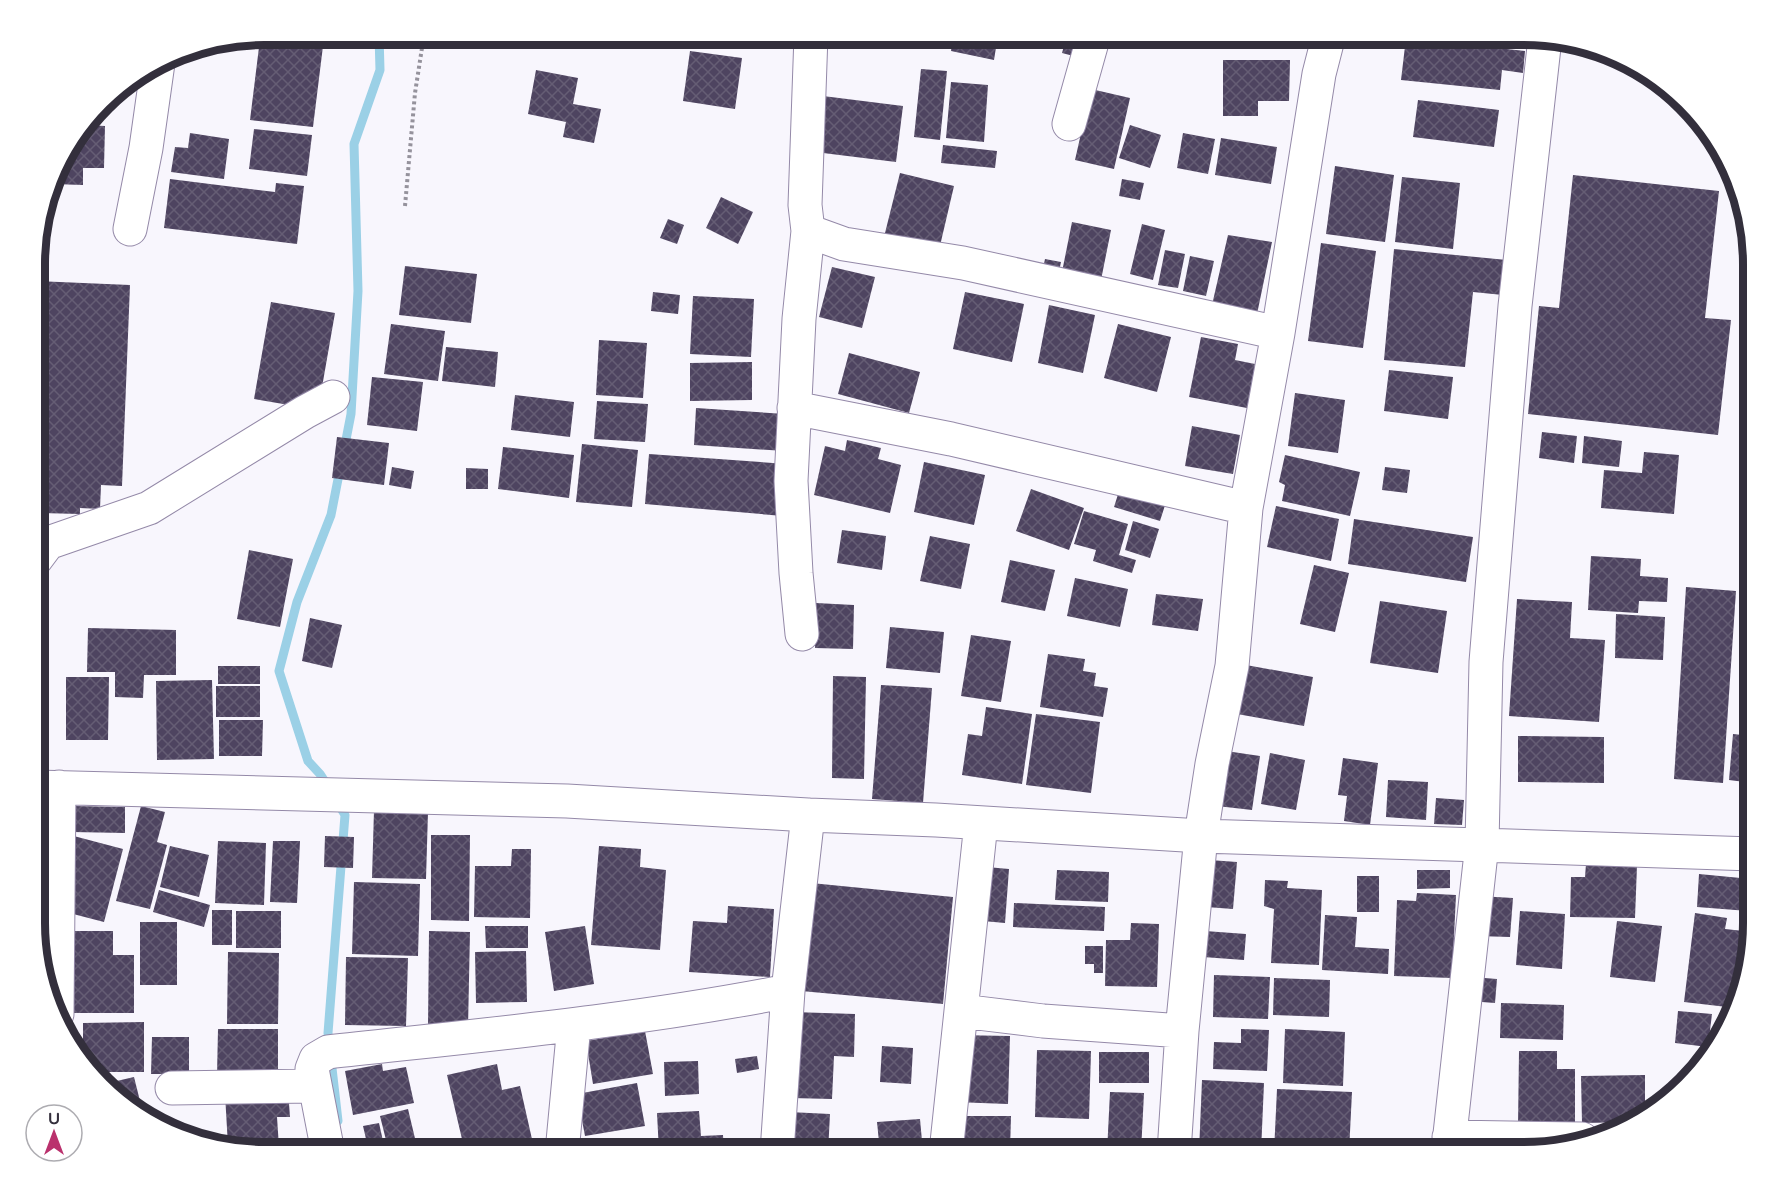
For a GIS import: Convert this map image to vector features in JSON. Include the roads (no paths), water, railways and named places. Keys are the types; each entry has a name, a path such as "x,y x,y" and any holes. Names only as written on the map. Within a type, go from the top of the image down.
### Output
{"street":[{"path":"802,634 791,481 794,408 808,231 805,205 811,45"},
{"path":"1069,124 1091,45"},
{"path":"1175,1142 1182,1031 1201,836 1212,764 1233,666 1246,508 1327,45"},
{"path":"1448,1142 1482,844 1487,650 1515,306 1544,46"},
{"path":"130,229 146,148 157,73"},
{"path":"808,231 844,244 963,263 1278,333"},
{"path":"45,547 48,543 149,508 333,397"},
{"path":"794,408 951,440 1246,508"},
{"path":"56,990 48,787 567,801 1201,836 1743,854"},
{"path":"778,1142 788,991 808,815"},
{"path":"947,1142 981,823"},
{"path":"326,1142 312,1069 316,1059 339,1050 574,1024 739,1001 788,991"},
{"path":"961,1011 1043,1021 1182,1031"},
{"path":"563,1142 574,1024"},
{"path":"172,1088 315,1086"},
{"path":"1515,1142 1548,1140"}],"waterway":[{"path":"344,450 351,414 358,291 354,144 380,70 379,45"},
{"path":"329,788 308,761 279,671 297,602 331,515 340,469"},
{"path":"337,802 345,815 328,1033 338,1121"}]}
